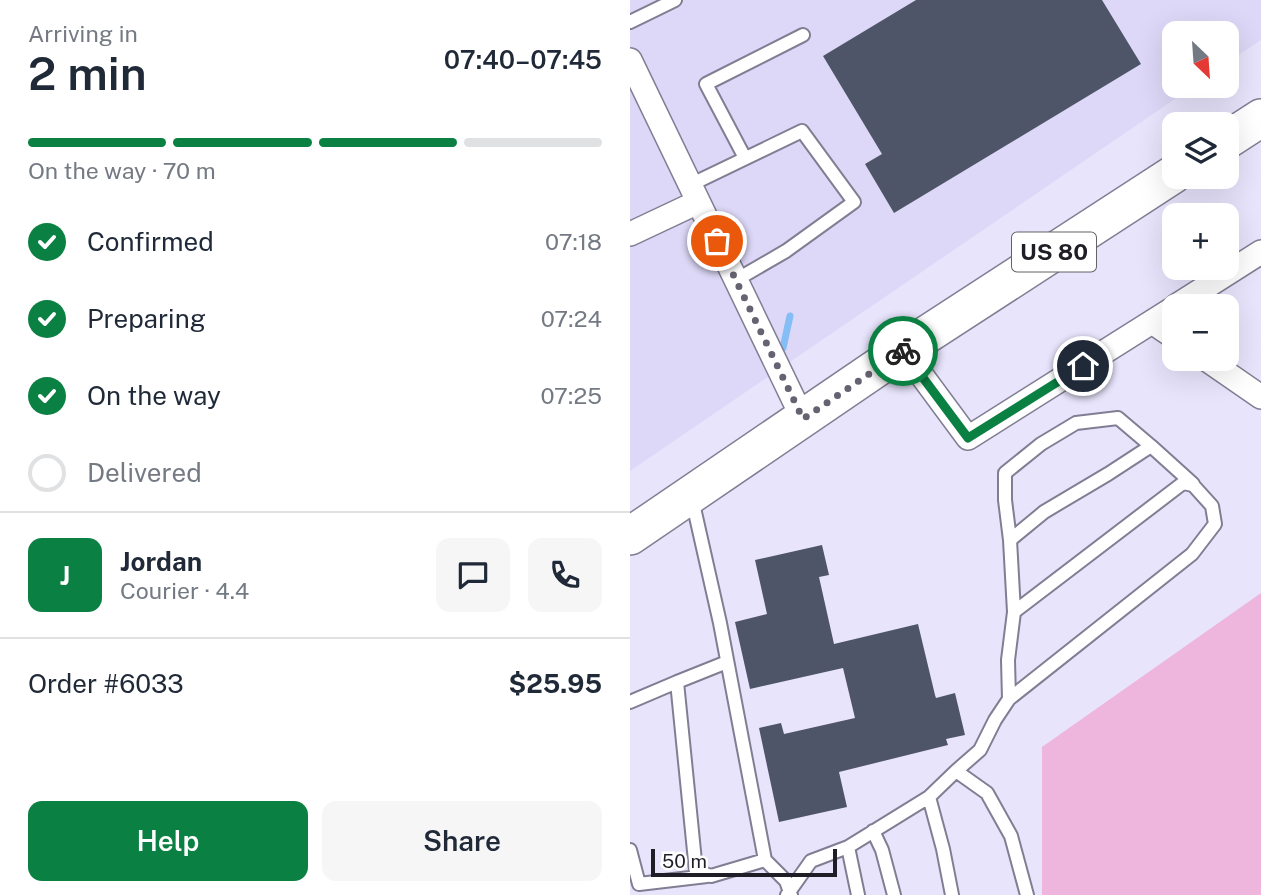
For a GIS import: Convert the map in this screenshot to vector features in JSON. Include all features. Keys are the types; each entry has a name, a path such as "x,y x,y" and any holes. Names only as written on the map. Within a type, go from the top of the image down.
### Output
{"main road":[{"path":"1239,132 1261,118"},
{"name":"US 80","path":"630,537 903,350 1162,182"}],"street":[{"path":"630,60 803,419"},
{"path":"630,234 694,193"},
{"path":"1195,294 1261,252"},
{"path":"903,350 968,438 1162,315"},
{"path":"1152,322 1162,329"},
{"path":"1223,371 1261,397"}],"lane":[{"path":"630,22 675,0"},
{"path":"745,158 706,84 803,35"},
{"path":"694,193 745,158 802,131 854,202 786,251 736,280"},
{"path":"789,893 811,861 848,847 929,797 980,750 1009,699 1192,554 1215,524 1212,506 1193,485 1118,418 1076,423 1041,444 1005,473 1014,612 1008,660 1009,699"},
{"path":"1010,540 1044,512 1151,446"},
{"path":"1014,612 1184,483 1193,485"},
{"path":"691,495 765,860 786,881 789,893"},
{"path":"630,702 727,662"},
{"path":"677,682 696,871 711,876"},
{"path":"956,771 987,793 1012,836 1027,895"},
{"path":"929,797 943,849 951,895"},
{"path":"873,831 882,850 894,895"},
{"path":"848,847 858,895"},
{"path":"630,850 639,884 711,876 765,860"}],"shaded area":[{"path":"630,0 1261,0 1261,40 1239,55 1239,21 1162,21 1162,98 1176,98 630,471"},
{"path":"1261,593 1261,895 1042,895 1042,747"}],"building":[{"path":"916,0 1102,0 1141,64 894,213 865,164 882,154 823,56"},
{"path":"822,545 829,575 819,577 834,644 918,624 936,698 955,693 965,735 946,739 948,745 839,772 847,807 779,822 759,728 781,723 784,734 855,718 843,668 750,689 735,622 767,614 755,560"}],"waterway":[{"path":"783,348 790,316"}],"way so far":[{"path":"717,241 803,419 903,351"}],"route":[{"path":"903,351 968,438 1083,366"}]}
